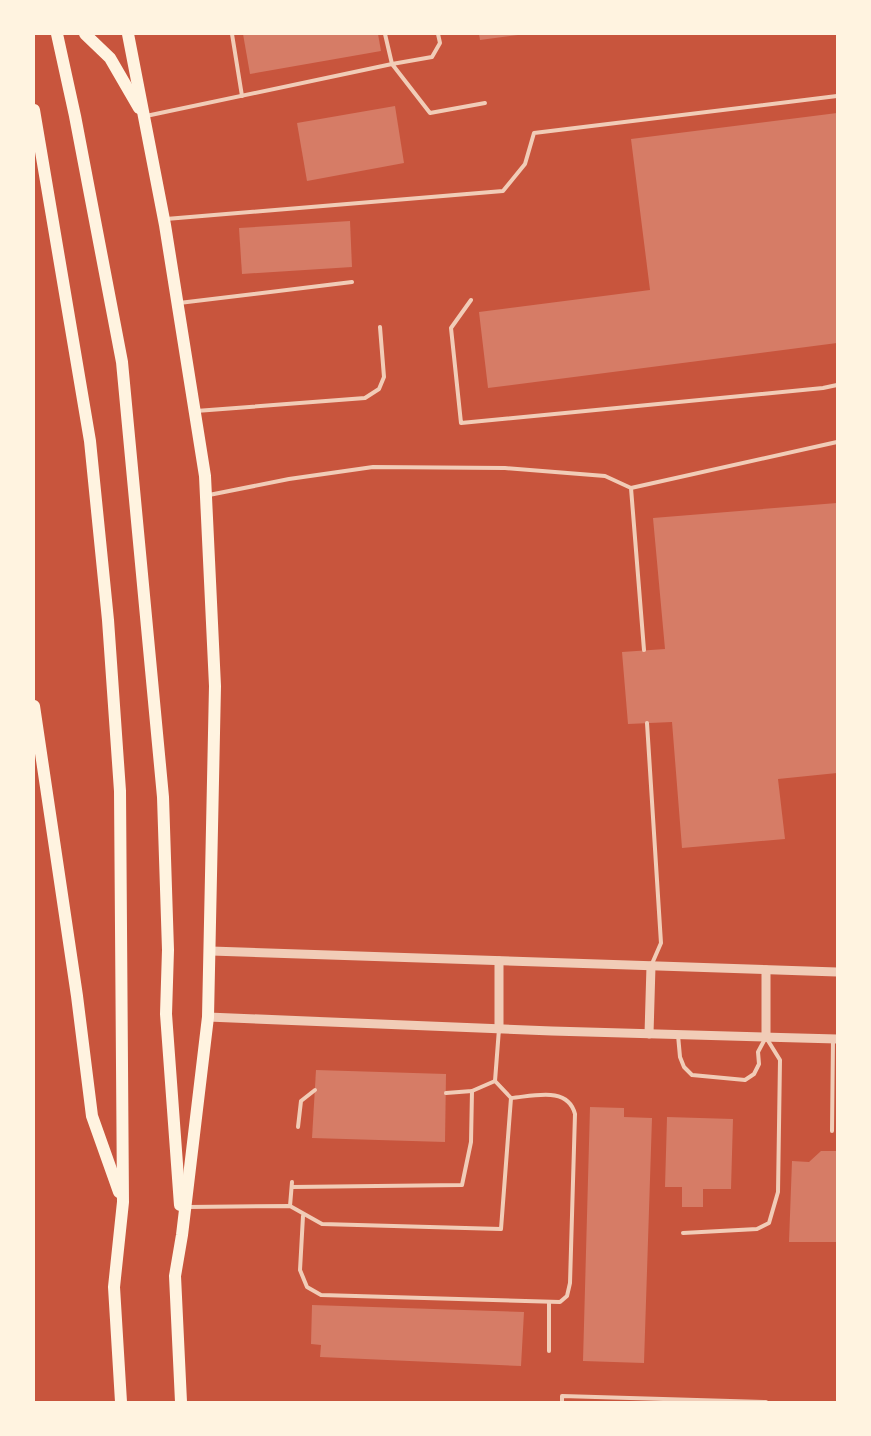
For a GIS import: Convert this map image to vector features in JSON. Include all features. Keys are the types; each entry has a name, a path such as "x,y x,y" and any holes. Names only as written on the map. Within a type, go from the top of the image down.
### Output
{"main road":[{"path":"57,34 75,116 122,362 163,797 168,950 166,1014 182,1235"},
{"path":"85,34 110,58 144,116"},
{"path":"128,34 164,219 205,476 215,686 211,951 208,1016 182,1235 175,1276 180,1402"},
{"path":"34,110 90,441 108,620 120,791 123,1202 114,1287 121,1402"},
{"path":"34,706 77,996 92,1116 123,1202"}],"street":[{"path":"211,951 837,972"},
{"path":"499,961 500,1029"},
{"path":"649,1034 651,966"},
{"path":"766,970 766,1037"},
{"path":"208,1016 500,1029 835,1039"}],"lane":[{"path":"232,34 242,96"},
{"path":"385,34 392,64 430,113 484,103"},
{"path":"144,116 432,57 440,43 438,34"},
{"path":"164,219 503,191 525,164 534,133 837,96"},
{"path":"177,303 352,282"},
{"path":"472,300 451,328 461,423 814,389 837,385"},
{"path":"194,412 365,398 379,389 384,377 380,326"},
{"path":"206,496 289,479 373,467 506,468 605,476 631,488 837,442"},
{"path":"631,488 644,650"},
{"path":"648,723 661,943 651,966"},
{"path":"185,1208 290,1206 303,1216 322,1224 501,1229 511,1098 495,1081 500,1029"},
{"path":"678,1035 680,1057 684,1067 692,1075 745,1080 754,1074 759,1064 758,1052 766,1037"},
{"path":"683,1233 757,1228 769,1223 778,1192 780,1060 766,1037"},
{"path":"832,1131 835,1039"},
{"path":"446,1093 472,1091 495,1081"},
{"path":"298,1127 300,1101 315,1090"},
{"path":"292,1188 462,1185 471,1142 472,1091"},
{"path":"303,1216 300,1270 307,1287 321,1295 560,1302 567,1296 570,1282 575,1114 573,1105 564,1097 550,1094 511,1098"},
{"path":"290,1206 292,1182"},
{"path":"549,1302 549,1351"},
{"path":"562,1402 562,1396 766,1402"}],"building":[{"path":"243,34 378,34 381,51 250,74"},
{"path":"479,34 518,34 518,35 480,40"},
{"path":"395,106 404,163 307,181 297,123"},
{"path":"837,113 837,343 488,388 479,312 650,290 631,139"},
{"path":"350,221 352,267 242,274 239,228"},
{"path":"837,503 837,773 778,779 785,839 682,848 672,722 628,724 622,652 665,649 653,518"},
{"path":"316,1070 446,1074 445,1142 312,1138"},
{"path":"590,1107 624,1108 624,1117 652,1118 644,1363 583,1361"},
{"path":"667,1117 733,1119 731,1189 703,1189 703,1207 682,1207 682,1187 665,1187"},
{"path":"821,1151 837,1151 837,1242 789,1242 792,1161 809,1162"},
{"path":"312,1305 524,1312 521,1366 320,1357 321,1345 311,1344"}]}
